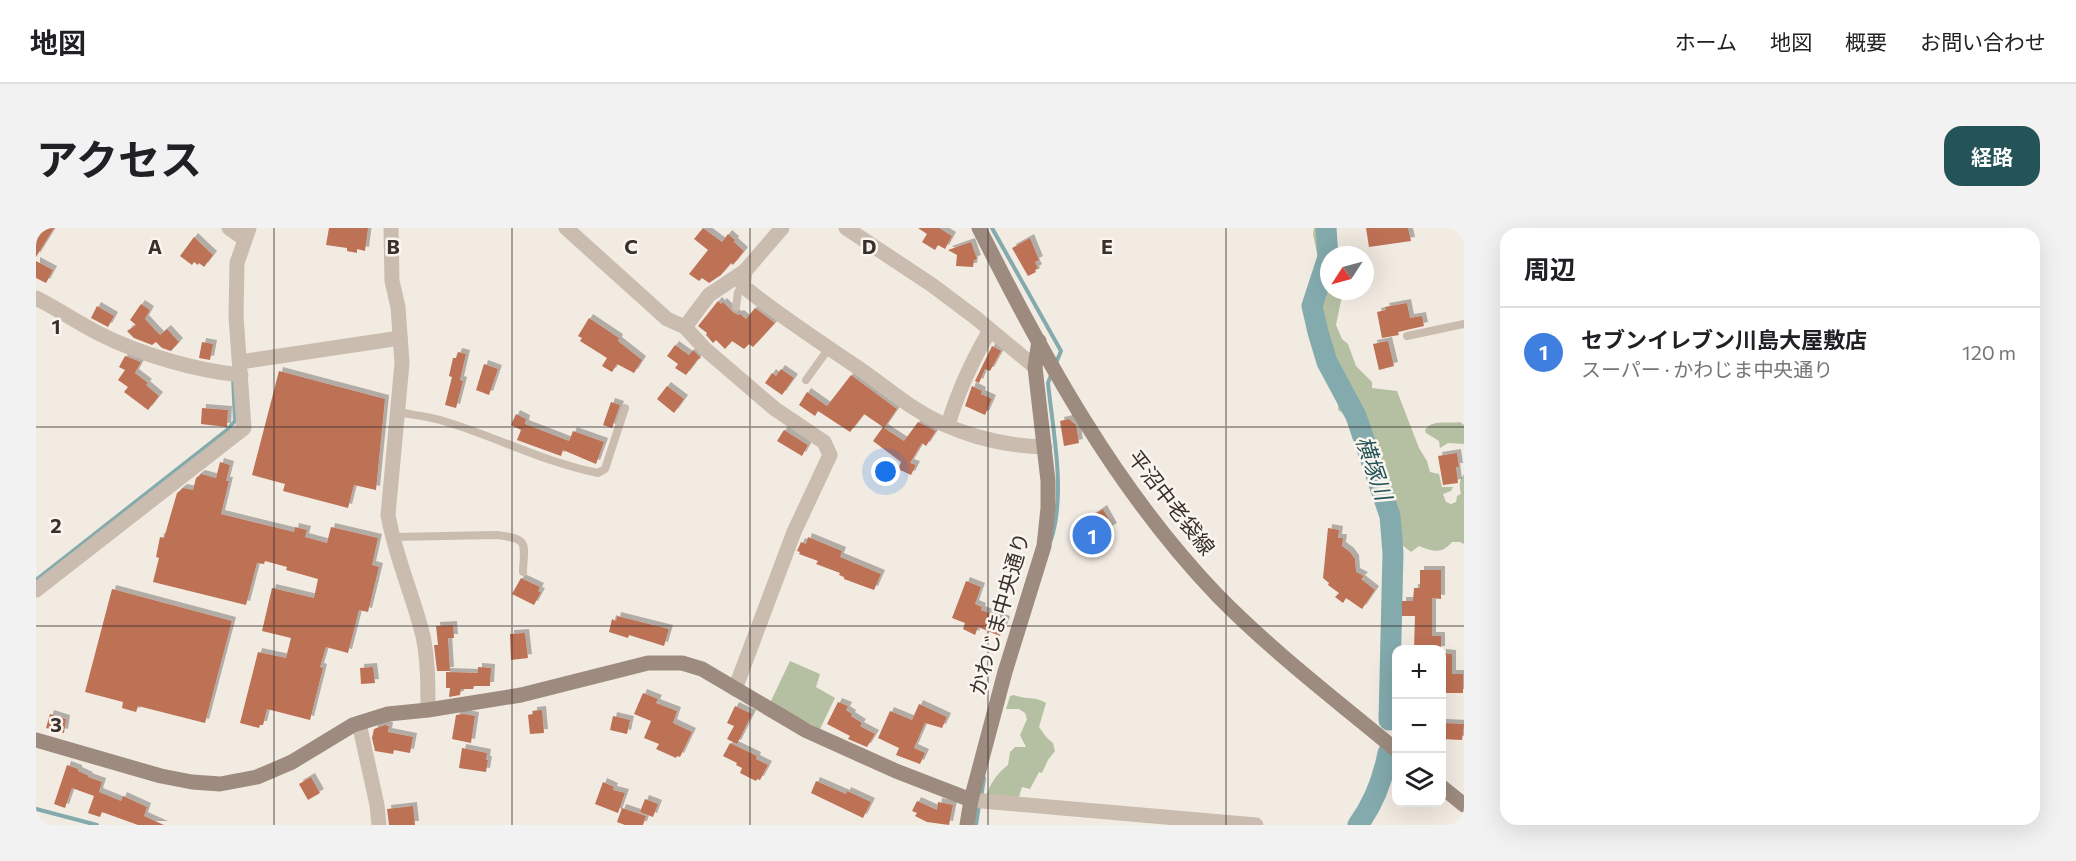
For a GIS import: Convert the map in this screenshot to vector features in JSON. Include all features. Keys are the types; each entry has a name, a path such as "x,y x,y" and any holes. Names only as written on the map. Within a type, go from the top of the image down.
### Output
{"street":[{"path":"36,590 244,428 236,316 237,263 247,234 229,228"},
{"path":"391,228 392,281 398,307 402,363 388,515 392,537 423,636 428,675 428,710"},
{"path":"566,228 667,319 686,327 705,349 775,409 824,442 830,455 794,532 735,689"},
{"path":"686,327 709,295 744,279 782,228"},
{"path":"846,228 932,285 1035,367"},
{"name":"平沼中老袋線","path":"979,228 1039,341 1119,475 1152,520 1210,587 1276,652 1392,747"},
{"path":"744,279 768,307 916,410 948,426 996,441 1045,447"},
{"path":"36,297 100,334 126,346 196,367 240,369 400,338"},
{"path":"948,426 955,400 969,366 990,330"},
{"name":"かわじま中央通り","path":"967,825 971,800 1005,672 1044,546 1048,508 1045,447 1035,367 1039,341"},
{"path":"36,740 161,776 220,784 257,777 292,762 359,723 388,714 521,695 648,663 682,663 702,669 807,731 896,771 971,800 1256,825"},
{"path":"359,723 377,805 379,825"},
{"path":"1446,790 1464,805"}],"lane":[{"path":"736,307 738,292 744,279"},
{"path":"1407,336 1464,324"},
{"path":"806,380 829,348"},
{"path":"399,412 439,420 523,452 575,469 598,473 605,469 625,408"},
{"path":"392,537 497,535 520,539 524,544 523,572"}],"green space":[{"path":"1314,228 1334,228 1334,246 1320,246 1320,300 1341,300 1336,325 1342,339 1348,344 1356,366 1372,382 1372,388 1397,391 1430,472 1439,474 1442,487 1453,487 1451,491 1443,494 1446,502 1451,504 1456,502 1457,496 1461,494 1460,484 1464,474 1464,544 1452,542 1445,549 1437,551 1419,546 1411,552 1402,545 1396,547 1390,544 1389,540 1393,534 1386,530 1379,497 1359,455 1360,446 1352,423 1338,410 1338,391 1325,371 1330,360 1327,353 1316,353 1311,335 1309,305 1317,282 1318,258"},
{"path":"1460,422 1464,425 1464,444 1448,443 1440,448 1439,441 1425,430 1436,423"},
{"path":"790,661 820,674 816,687 835,698 820,729 770,703"},
{"path":"1010,696 1046,703 1039,727 1053,743 1055,751 1042,773 1039,772 1030,789 1022,787 1019,797 986,797 994,779 1008,765 1010,752 1015,747 1026,747 1020,735 1027,719 1025,713 1019,709 1006,709"}],"building":[{"path":"36,228 54,228 36,257"},
{"path":"329,228 368,228 365,251 357,249 357,253 347,251 347,248 326,245"},
{"path":"703,228 722,242 728,234 744,251 733,265 731,263 721,275 709,283 702,278 699,281 689,274 708,250 694,239"},
{"path":"918,228 939,228 952,236 945,249 938,245 935,250 922,242 927,234"},
{"path":"1366,228 1408,228 1411,241 1369,246"},
{"path":"194,237 213,255 204,267 194,262 192,265 180,256"},
{"path":"1030,238 1039,260 1035,262 1038,268 1036,272 1028,276 1012,248"},
{"path":"971,242 977,259 974,260 973,267 956,266 957,255 948,250"},
{"path":"36,261 53,270 46,283 36,278"},
{"path":"718,301 721,304 723,302 733,312 746,319 755,308 775,323 753,347 749,344 744,349 732,341 725,349 716,340 713,343 706,335 707,333 698,326"},
{"path":"1407,303 1410,318 1422,316 1424,326 1382,338 1377,312 1386,310 1385,307"},
{"path":"141,304 150,310 145,319 160,335 167,329 179,342 171,351 162,348 156,342 152,345 134,338 127,331 136,325 130,320"},
{"path":"97,306 114,316 108,327 91,318"},
{"path":"589,318 619,338 618,341 642,360 634,373 617,364 612,372 602,366 607,358 580,341 582,338 578,336"},
{"path":"1388,341 1394,366 1379,370 1373,344"},
{"path":"202,342 213,344 210,360 199,358"},
{"path":"675,345 689,355 693,350 701,358 686,375 675,368 678,364 667,356"},
{"path":"992,346 1001,351 990,371 985,369 979,383 975,381"},
{"path":"458,352 466,354 460,380 463,381 456,408 445,405 452,377 449,376 453,358 456,358"},
{"path":"125,356 141,362 135,373 159,396 148,410 124,392 128,387 118,380 125,370 119,367"},
{"path":"484,364 498,369 489,395 476,390"},
{"path":"781,369 794,378 782,395 765,383 772,373 776,376"},
{"path":"279,371 385,399 376,490 354,485 348,508 283,491 285,484 252,475"},
{"path":"851,375 897,409 884,428 904,441 918,422 936,431 926,446 922,443 910,463 916,465 911,475 898,469 901,462 873,441 883,427 864,414 850,432 818,411 815,416 799,405 807,392 827,406"},
{"path":"667,386 684,399 674,413 657,399"},
{"path":"972,386 982,391 981,394 992,399 985,415 965,406"},
{"path":"611,402 620,405 612,428 603,425"},
{"path":"202,408 228,410 227,427 201,424"},
{"path":"516,414 526,419 525,424 569,441 573,431 604,442 596,464 563,450 561,456 517,440 521,430 511,425"},
{"path":"1069,419 1076,425 1079,443 1064,446 1060,421"},
{"path":"784,430 808,445 802,456 777,441"},
{"path":"1457,453 1458,483 1443,485 1438,456"},
{"path":"220,462 230,465 226,481 229,481 221,514 294,532 295,527 307,530 305,537 327,543 331,527 378,538 372,565 379,567 368,612 359,610 348,653 326,647 310,720 267,709 263,725 259,728 240,723 258,652 286,658 291,638 262,631 272,588 314,598 318,579 265,561 264,564 257,563 246,605 153,582 159,558 156,557 160,537 164,538 177,493 183,488 193,490 196,478 201,474 216,478"},
{"path":"1103,509 1113,527 1080,547 1070,531"},
{"path":"1328,528 1339,530 1338,538 1343,538 1342,546 1355,559 1356,572 1364,576 1361,579 1375,590 1362,609 1346,598 1343,603 1335,597 1339,593 1323,578"},
{"path":"808,537 842,551 840,557 881,574 874,590 844,579 839,575 840,573 816,564 818,561 799,554 800,552 797,551 801,542 806,544"},
{"path":"1420,570 1441,570 1441,599 1432,598 1432,636 1441,636 1441,645 1414,645 1415,616 1402,616 1402,601 1413,601 1414,588 1420,588"},
{"path":"521,578 540,587 538,591 541,592 534,605 512,594"},
{"path":"966,581 981,587 975,604 982,607 981,610 1006,620 1000,636 978,627 975,635 963,629 965,623 952,618"},
{"path":"112,589 232,621 205,723 138,706 136,712 122,708 123,702 85,692"},
{"path":"617,616 669,629 664,646 629,635 628,638 609,632 612,619 616,621"},
{"path":"453,625 454,638 448,638 450,671 437,671 434,645 438,645 436,626"},
{"path":"525,633 528,658 511,660 510,634"},
{"path":"1446,653 1452,654 1452,674 1463,674 1463,693 1446,693"},
{"path":"373,667 375,683 361,684 360,668"},
{"path":"478,667 491,668 490,686 461,689 460,695 449,697 450,688 446,688 446,672 478,673"},
{"path":"643,693 658,699 656,703 677,711 673,723 692,732 680,757 676,758 656,749 659,744 644,738 651,721 634,714"},
{"path":"838,702 848,706 846,710 862,723 860,726 875,734 867,747 848,739 850,736 827,724"},
{"path":"919,704 947,717 942,728 925,723 914,748 925,753 920,764 896,755 899,748 878,738 890,711 912,720"},
{"path":"735,706 752,714 737,744 727,739 734,726 727,723"},
{"path":"542,710 544,733 530,734 528,715 533,714 533,711"},
{"path":"50,714 66,719 64,733 46,728"},
{"path":"456,715 475,716 471,743 452,739"},
{"path":"613,716 630,720 627,734 610,730"},
{"path":"1446,723 1464,724 1462,740 1446,739"},
{"path":"389,726 388,732 413,737 410,753 394,750 393,754 375,751 372,738 374,729"},
{"path":"730,743 757,756 756,759 768,765 760,780 756,781 740,773 742,768 736,765 737,763 723,756"},
{"path":"462,748 487,753 486,772 459,768"},
{"path":"67,765 102,782 99,792 121,801 123,796 147,807 144,816 164,825 138,825 102,812 100,817 88,813 94,796 72,788 65,808 54,804"},
{"path":"311,777 320,793 308,800 299,784"},
{"path":"816,781 871,802 863,818 811,793"},
{"path":"603,782 614,787 613,790 625,793 618,813 595,804"},
{"path":"645,799 658,804 653,817 640,812"},
{"path":"917,801 937,810 938,802 953,805 949,825 927,822 915,816 917,813 912,811"},
{"path":"413,806 415,825 389,825 387,809"},
{"path":"622,808 646,816 643,825 625,825 617,822"}],"waterway":[{"path":"992,228 1061,351 1056,363"},
{"name":"横塚川","path":"1326,228 1328,257 1312,306 1327,362 1356,416 1390,516 1393,553 1389,720"},
{"path":"1051,540 1058,503 1057,462 1048,383 1052,373"},
{"path":"36,580 227,430 235,421 233,377"},
{"name":"横塚川","path":"1358,825 1377,790 1388,753"},
{"path":"981,798 984,778"},
{"path":"976,825 979,805"},
{"path":"36,809 97,825"}],"place":[{"name":"セブンイレブン川島大屋敷店","path":"1092,535"}]}
